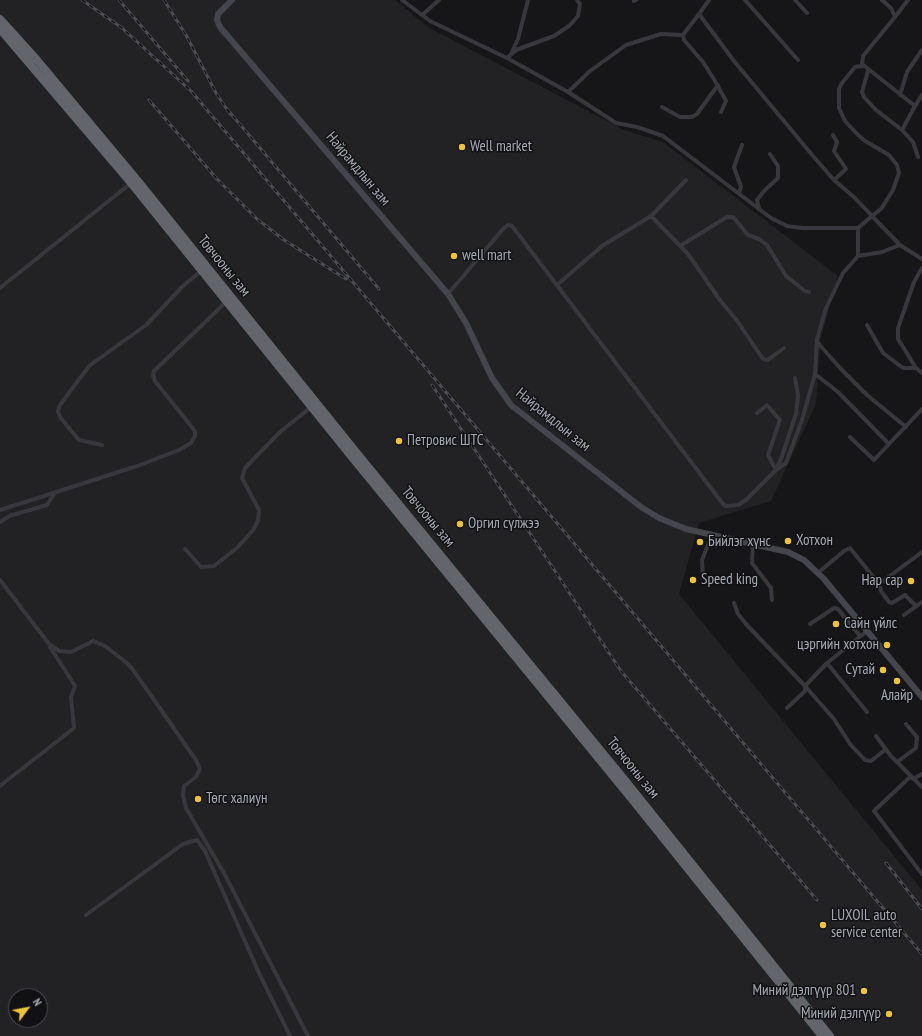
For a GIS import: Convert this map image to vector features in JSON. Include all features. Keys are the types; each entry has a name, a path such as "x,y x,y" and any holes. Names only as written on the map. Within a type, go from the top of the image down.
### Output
{"highway":[{"name":"Товчооны зам","path":"0,19 68,97 312,407 631,798 822,1036"},
{"name":"Товчооны зам","path":"0,29 131,183 201,271 228,299 629,785 830,1036"}],"main road":[{"name":"Найрамдлын зам","path":"232,0 218,14 219,24 448,294 464,318 492,378 515,409 648,511 674,525 794,555 819,572 922,697"}],"street":[{"path":"402,0 430,21 507,58 568,92 616,123 637,126 663,136 739,193 759,210 787,226 802,228 858,228 881,209 890,195 899,170 889,155 865,141 850,127 842,116 838,101 840,86 855,67 863,66"},
{"path":"422,15 439,0"},
{"path":"507,58 512,52 518,39 528,0"},
{"path":"512,52 554,36 569,26 578,16 580,4 577,0"},
{"path":"683,35 710,0"},
{"path":"745,0 798,60"},
{"path":"795,0 807,13"},
{"path":"882,0 891,8 895,17"},
{"path":"908,0 863,56 862,62 863,66 915,106"},
{"path":"699,14 734,61 834,180 855,198 900,245 922,259"},
{"path":"568,92 590,71 626,45 660,34 683,35"},
{"path":"683,35 684,40 703,62 726,101 721,112"},
{"path":"900,95 907,72 922,50"},
{"path":"868,70 862,92 864,97 876,110 902,130 913,142 918,157"},
{"path":"662,107 680,117 692,117 697,114 718,86"},
{"path":"902,130 922,95"},
{"path":"833,135 837,142 834,151 846,168 834,180"},
{"path":"739,193 741,187 734,167 742,144"},
{"path":"759,210 757,200 778,178 778,166 770,154"},
{"path":"557,285 602,246 651,216 686,180"},
{"path":"0,288 131,183"},
{"path":"651,216 680,246 736,319 763,359 767,360 784,348"},
{"path":"680,246 727,217 733,217 748,235 759,239 767,246 786,276 805,291 809,292"},
{"path":"448,294 503,229 508,225 514,228 723,504 726,506 738,505 746,500 776,470 783,466 788,458 802,420 815,374 817,342 826,308 843,273 858,256 882,252 900,245"},
{"path":"858,228 858,256"},
{"path":"922,268 914,282 898,328 898,339 916,368 922,373"},
{"path":"102,445 79,440 60,417 58,411 60,405 89,366 146,324 183,286 201,271"},
{"path":"0,510 54,494 137,466 179,450 191,443 195,436 195,431 155,381 153,375 154,371 228,299"},
{"path":"867,325 884,353 903,368 916,368"},
{"path":"817,342 857,385 906,427"},
{"path":"815,374 838,392 889,444"},
{"path":"776,470 796,414 798,395 795,378"},
{"path":"757,413 767,405 780,420 768,455 776,470"},
{"path":"185,549 201,567 214,566 238,548 253,530 258,521 259,510 242,478 245,468 274,438 312,407"},
{"path":"850,437 874,460 922,409"},
{"path":"0,522 9,516 47,505 54,494"},
{"path":"703,578 702,560 712,535"},
{"path":"753,544 752,563 771,588 772,600"},
{"path":"819,572 844,551 850,548 879,584 881,591 890,603 905,595 916,606"},
{"path":"879,584 922,552"},
{"path":"0,580 49,644 75,686 71,697 74,728 0,786"},
{"path":"904,616 922,602"},
{"path":"734,603 738,614 746,624 834,719 850,744 865,760 871,761 886,749"},
{"path":"810,624 834,608 843,614 860,636"},
{"path":"787,708 805,691 805,686 827,664 867,631"},
{"path":"49,644 59,651 71,652 93,641 114,652 131,667 196,760 200,769 196,777 184,786 183,795 186,808 222,870 308,1036"},
{"path":"827,664 867,712"},
{"path":"897,762 916,748 917,737 906,724"},
{"path":"876,736 897,762 922,787"},
{"path":"922,774 912,778 874,811 922,874"},
{"path":"86,915 184,844 197,840 205,851 259,972 290,1036"}],"shaded area":[{"path":"0,0 395,0 428,27 624,130 663,142 838,276 821,338 816,404 771,501 699,523 679,594 922,890 922,1036 0,1036"}],"railway":[{"path":"82,0 122,28 191,91 922,954"},
{"path":"119,0 188,81"},
{"path":"164,0 186,35 216,93 230,114"},
{"path":"149,100 216,178 257,219 284,240 346,279"},
{"path":"227,109 379,289"},
{"path":"432,385 621,671 817,900"},
{"path":"886,863 922,909"}],"place":[{"name":"Well market","path":"462,147"},
{"name":"well mart","path":"454,256"},
{"name":"Петровис ШТС","path":"399,441"},
{"name":"Оргил сүлжээ","path":"460,524"},
{"name":"Хотхон","path":"788,541"},
{"name":"Бийлэг хүнс","path":"700,542"},
{"name":"Speed king","path":"693,580"},
{"name":"Нар сар","path":"911,581"},
{"name":"Сайн үйлс","path":"836,624"},
{"name":"цэргийн хотхон","path":"887,645"},
{"name":"Сутай","path":"883,670"},
{"name":"Алайр","path":"897,681"},
{"name":"Төгс халиун","path":"198,799"},
{"name":"LUXOIL auto service center","path":"823,925"},
{"name":"Миний дэлгүүр 801","path":"864,991"},
{"name":"Миний дэлгүүр","path":"889,1014"}]}
